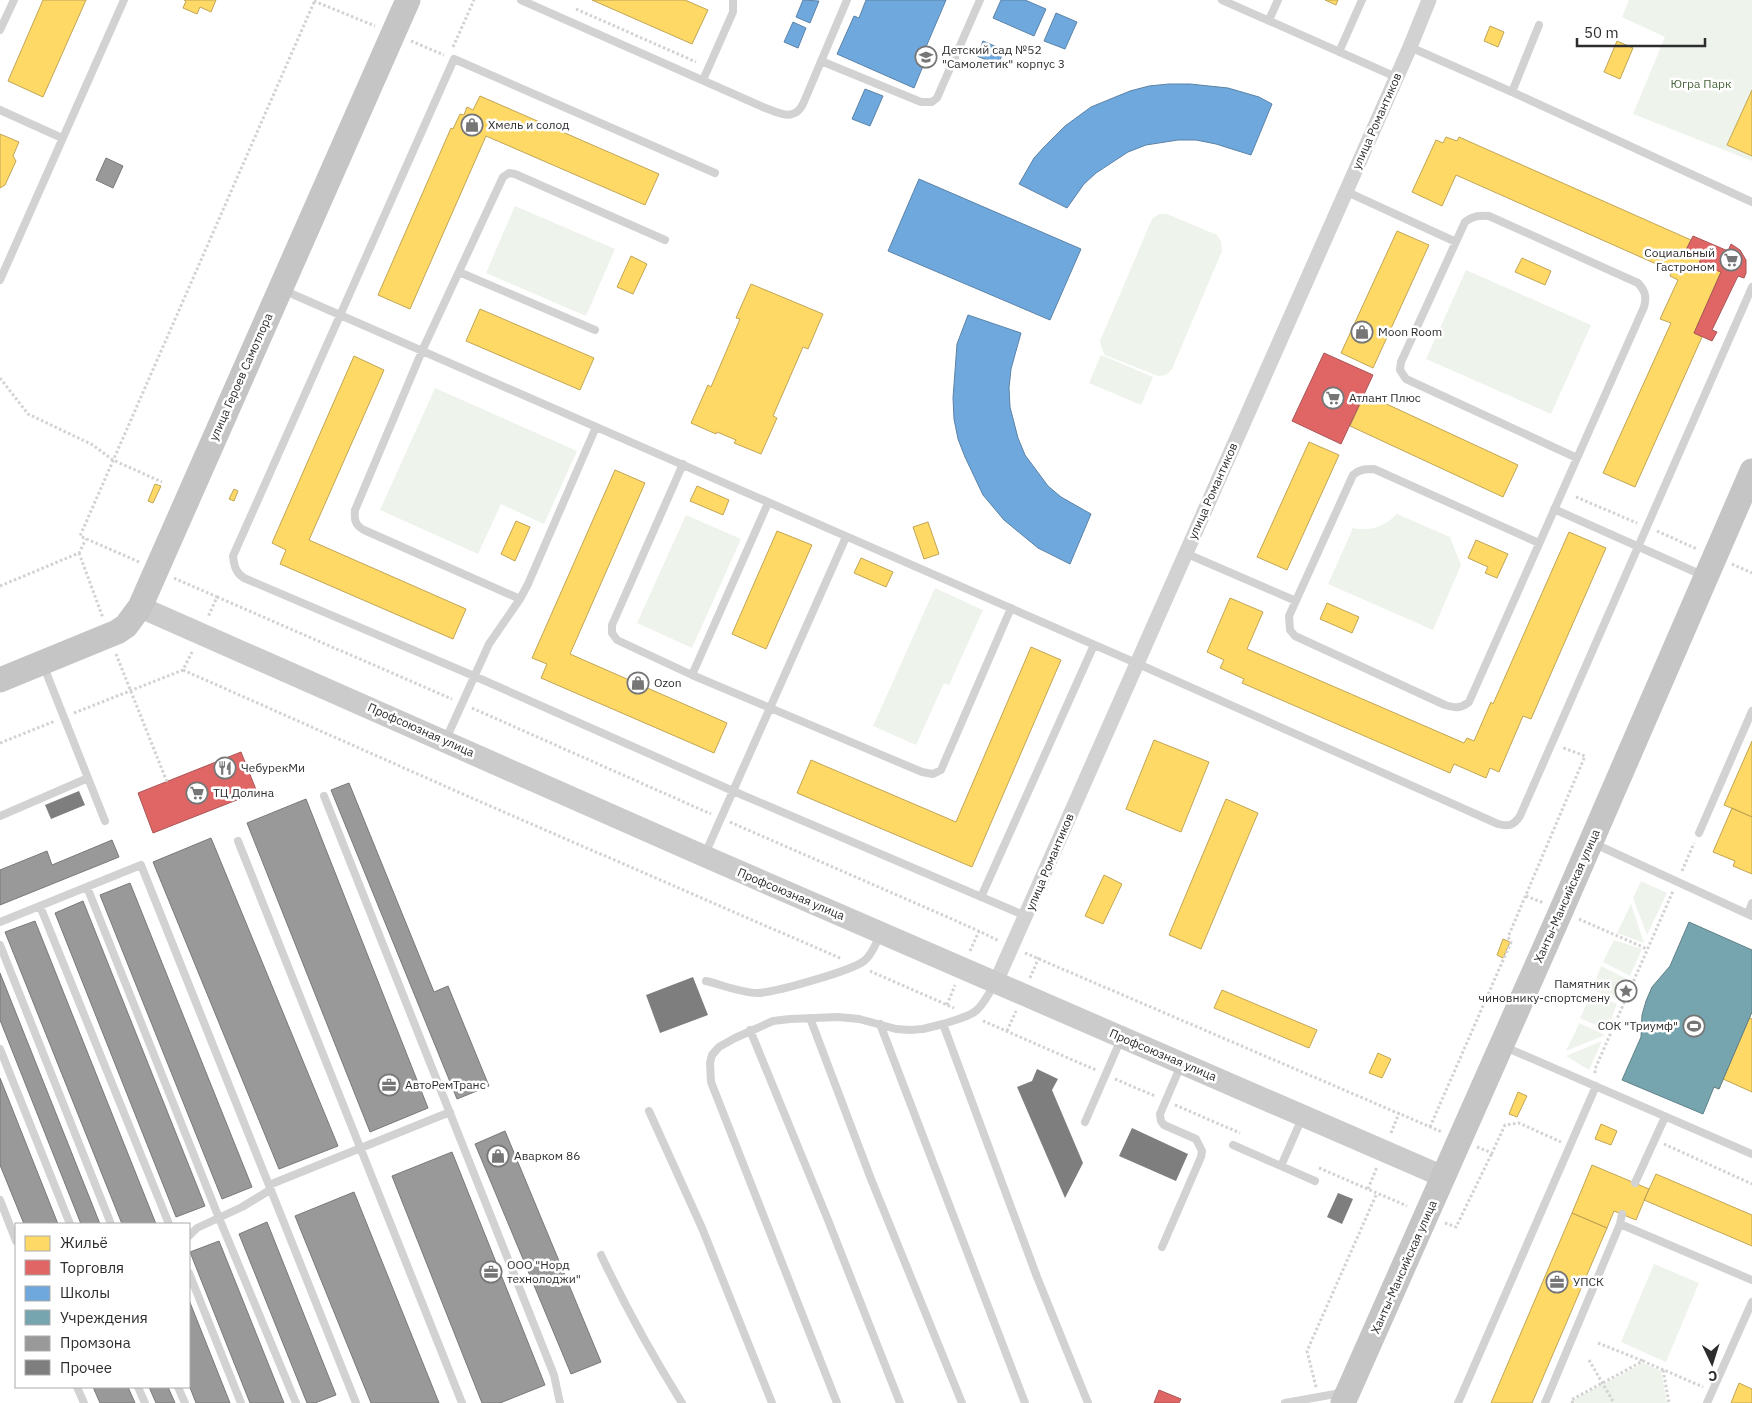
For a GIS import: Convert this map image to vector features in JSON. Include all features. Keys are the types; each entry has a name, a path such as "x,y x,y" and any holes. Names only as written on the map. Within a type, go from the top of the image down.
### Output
{"main road":[{"name":"улица Героев Самотлора","path":"0,680 109,636 126,626 140,607 279,288 408,0"},
{"name":"Ханты-Мансийская улица","path":"1346,1397 1561,911 1752,471"},
{"name":"Профсоюзная улица","path":"140,607 704,856 1444,1177"}],"street":[{"name":"улица Романтиков","path":"996,982 1410,47 1429,0"}],"lane":[{"path":"0,30 14,0"},
{"path":"0,280 124,0"},
{"path":"522,0 762,107 790,115 799,111 848,0"},
{"path":"703,80 733,12 733,0"},
{"path":"822,61 921,102 932,102 937,98 980,0"},
{"path":"1222,0 1396,77"},
{"path":"1269,20 1278,0"},
{"path":"1339,52 1362,0"},
{"path":"1512,92 1539,25"},
{"path":"1410,47 1752,202"},
{"path":"715,174 454,59 233,556 234,565 238,574 244,578 474,676 733,791 1026,916"},
{"path":"0,110 62,138"},
{"path":"520,599 357,526 354,519 355,510 422,351 502,177 509,173 516,174 665,240"},
{"path":"1346,191 1456,242"},
{"path":"1539,543 1374,470 1358,470 1353,475 1289,616 1290,630 1295,636 1445,705 1454,708 1462,707 1469,702 1644,307 1646,298 1644,290 1638,283 1489,216 1472,217 1466,222 1456,242 1401,362 1400,370 1406,379 1577,458"},
{"path":"459,272 595,330"},
{"path":"279,288 1507,827 1515,823 1520,816 1752,287"},
{"path":"446,741 489,644 520,599 596,427"},
{"path":"682,464 612,625 612,633 617,640 692,675 922,772 933,774 941,770 1011,608"},
{"path":"692,675 768,503"},
{"path":"1554,509 1638,547 1710,567"},
{"path":"704,856 846,537"},
{"path":"1185,553 1296,601"},
{"path":"981,897 1094,645"},
{"path":"42,662 105,821"},
{"path":"1699,833 1752,711"},
{"path":"0,816 88,778"},
{"path":"324,796 554,1375 560,1403"},
{"path":"238,842 462,1403"},
{"path":"1590,842 1750,915 1752,903"},
{"path":"0,922 141,865 356,1403"},
{"path":"87,887 219,1218 296,1403"},
{"path":"40,906 169,1223"},
{"path":"706,981 758,993 832,974 857,965 868,957 881,933"},
{"path":"0,945 111,1223"},
{"path":"836,1403 711,1082 710,1063 712,1055 719,1047 750,1030 773,1022 790,1019 838,1017 859,1019 910,1030 944,1024 971,1015 980,1009 996,982"},
{"path":"810,1018 871,1179 962,1403"},
{"path":"880,1024 1025,1403"},
{"path":"944,1024 1037,1277 1088,1403"},
{"path":"750,1030 900,1403"},
{"path":"1085,1122 1122,1038"},
{"path":"1501,1046 1752,1154"},
{"path":"0,1049 70,1223"},
{"path":"1162,1247 1202,1151 1196,1139 1164,1125 1161,1121 1160,1114 1182,1064"},
{"path":"1458,1403 1596,1086"},
{"path":"649,1111 702,1228 772,1403"},
{"path":"193,1228 219,1218 269,1188 360,1148 450,1112"},
{"path":"1281,1166 1302,1116"},
{"path":"1635,1183 1665,1116"},
{"path":"1233,1145 1315,1181"},
{"path":"0,1200 15,1238"},
{"path":"1545,1403 1620,1224 1622,1214"},
{"path":"1620,1224 1752,1280"},
{"path":"601,1255 658,1364 682,1403"},
{"path":"190,1276 241,1403"},
{"path":"1706,1403 1752,1302"},
{"path":"77,1388 84,1403"},
{"path":"138,1388 145,1403"},
{"path":"178,1388 185,1403"},
{"path":"1285,1403 1314,1398 1346,1397"}],"path":[{"path":"314,0 80,536 970,927 1011,948 1039,957 1492,1153 1505,1125 1518,1123 1571,1146"},
{"path":"452,49 474,0"},
{"path":"573,8 696,62"},
{"path":"0,378 28,414 93,445 113,460 162,482"},
{"path":"1576,497 1647,527 1710,567 1752,573"},
{"path":"0,586 79,553 86,539"},
{"path":"79,553 130,691 167,782"},
{"path":"0,744 183,670 217,597"},
{"path":"183,670 1243,1135"},
{"path":"1430,1127 1511,942 1508,937 1585,756 1559,746"},
{"path":"1596,1086 1595,1069 1699,833"},
{"path":"1526,896 1647,949"},
{"path":"1655,1140 1752,1184"},
{"path":"1286,1154 1377,1193 1308,1351 1317,1390 1314,1398"},
{"path":"1598,1343 1705,1388"},
{"path":"1589,1360 1614,1403"},
{"path":"1573,1403 1570,1400 1643,1361"},
{"path":"1663,1370 1669,1403"}],"green space":[{"name":"Югра Парк","path":"1629,0 1752,0 1752,161 1633,114 1665,37 1622,17"},
{"path":"515,206 615,249 586,316 486,273"},
{"path":"1159,214 1167,214 1217,235 1221,241 1222,251 1172,369 1166,375 1158,376 1105,355 1100,341 1152,219"},
{"path":"1466,270 1591,325 1551,414 1426,359"},
{"path":"1101,355 1153,377 1141,405 1089,383"},
{"path":"435,388 577,451 544,524 501,504 478,554 380,510"},
{"path":"1397,514 1450,537 1461,565 1433,630 1328,584 1353,528 1377,527"},
{"path":"686,515 741,539 692,648 637,623"},
{"path":"935,588 983,610 949,685 944,683 916,745 873,726"},
{"path":"1641,881 1667,893 1647,935 1633,898"},
{"path":"1631,904 1644,943 1617,933"},
{"path":"1614,940 1642,949 1630,976 1603,962"},
{"path":"1601,966 1627,979 1618,987 1616,998 1592,990"},
{"path":"1592,993 1617,1004 1607,1030 1580,1018"},
{"path":"1579,1024 1605,1035 1566,1051"},
{"path":"1602,1041 1589,1070 1566,1056"},
{"path":"1654,1264 1699,1283 1666,1362 1621,1342"},
{"path":"1643,1363 1661,1371 1667,1403 1575,1403 1573,1400"}],"building: Жильё":[{"path":"43,0 86,0 43,97 8,81"},
{"path":"184,0 216,0 211,12 200,7 197,14 183,8 186,1"},
{"path":"592,0 685,0 708,10 692,44"},
{"path":"1325,0 1338,0 1336,5"},
{"path":"1490,26 1504,32 1498,47 1484,41"},
{"path":"1617,41 1633,48 1620,79 1604,72"},
{"path":"1752,90 1752,156 1727,145"},
{"path":"480,96 659,174 645,205 486,136 410,309 378,295 451,128 453,129 460,114 464,115 467,107 473,110"},
{"path":"0,134 19,142 13,156 16,161 5,185 0,188"},
{"path":"1446,137 1457,141 1459,137 1691,240 1685,252 1701,259 1699,263 1721,272 1694,333 1702,337 1635,487 1603,473 1671,323 1660,319 1678,280 1670,276 1672,271 1456,175 1442,206 1412,192 1436,140 1443,143"},
{"path":"1397,231 1429,245 1373,368 1341,353"},
{"path":"631,256 647,264 633,294 617,287"},
{"path":"1522,258 1551,271 1545,285 1515,272"},
{"path":"751,284 823,314 808,349 803,347 773,416 777,418 761,454 734,443 736,440 691,423 708,385 711,387 740,319 736,318"},
{"path":"480,309 594,358 580,390 466,341"},
{"path":"354,356 384,370 309,540 466,609 453,639 280,564 286,550 272,543"},
{"path":"1365,394 1518,465 1503,497 1350,426"},
{"path":"1309,442 1339,455 1287,570 1257,557"},
{"path":"615,470 645,483 570,654 727,723 714,753 541,678 547,664 532,658"},
{"path":"155,484 161,486 153,503 148,501"},
{"path":"697,486 729,500 723,515 690,501"},
{"path":"234,489 238,491 234,501 229,499"},
{"path":"516,521 530,527 515,561 501,554"},
{"path":"928,522 939,554 924,559 913,527"},
{"path":"777,531 812,545 766,649 732,634"},
{"path":"1569,532 1606,548 1531,719 1523,716 1499,772 1490,768 1486,778 1454,764 1450,773 1242,683 1244,679 1220,668 1224,660 1207,652 1230,598 1263,612 1247,649 1464,743 1467,738 1474,741 1491,702 1493,704"},
{"path":"1476,540 1508,554 1497,578 1485,573 1488,567 1468,558"},
{"path":"861,558 893,572 886,587 854,573"},
{"path":"1327,603 1359,617 1352,633 1320,619"},
{"path":"1031,647 1061,660 972,867 797,793 811,760 956,822"},
{"path":"1154,740 1209,762 1181,832 1126,809"},
{"path":"1752,741 1752,817 1724,805"},
{"path":"1226,799 1258,813 1201,949 1169,935"},
{"path":"1732,808 1752,817 1752,874 1733,866 1735,861 1713,852"},
{"path":"1104,875 1122,884 1103,924 1085,916"},
{"path":"1503,939 1510,942 1503,958 1497,955"},
{"path":"1697,945 1752,968 1752,1012 1719,1089 1648,1059"},
{"path":"1222,990 1317,1030 1309,1048 1214,1008"},
{"path":"1749,1018 1752,1019 1752,1092 1723,1079"},
{"path":"1378,1053 1391,1059 1382,1078 1369,1073"},
{"path":"1518,1092 1527,1096 1517,1117 1509,1114"},
{"path":"1601,1124 1617,1131 1611,1145 1595,1139"},
{"path":"1592,1165 1649,1189 1636,1220 1614,1211 1607,1228 1572,1213"},
{"path":"1656,1174 1752,1215 1752,1246 1644,1200"},
{"path":"1572,1213 1607,1228 1532,1403 1491,1403"},
{"path":"1739,1383 1752,1389 1752,1403 1731,1403"}],"building: Торговля":[{"path":"1693,236 1728,251 1731,244 1740,250 1746,260 1744,278 1738,276 1712,330 1717,332 1712,341 1694,333 1721,272 1699,263 1701,259 1685,252"},
{"name":"Атлант Плюс","path":"1324,353 1373,375 1341,444 1292,421"},
{"name":"ТЦ Долина","path":"241,752 257,792 153,833 138,793"},
{"path":"1159,1390 1181,1399 1179,1403 1154,1403"}],"building: Школы":[{"path":"803,0 819,1 810,23 796,17"},
{"path":"866,0 946,0 926,47 930,49 914,88 837,54 854,16 859,18"},
{"path":"1001,0 1025,0 1046,9 1034,36 993,18"},
{"path":"1056,13 1077,22 1065,49 1044,41"},
{"path":"793,22 806,28 798,48 784,42"},
{"path":"983,41 1004,50 998,65 977,56"},
{"path":"1169,84 1228,88 1259,97 1272,104 1251,155 1196,140 1178,140 1146,145 1128,152 1096,173 1084,184 1067,208 1019,184 1034,158 1044,147 1065,126 1091,107 1130,91 1149,86"},
{"path":"865,89 883,96 870,126 852,119"},
{"path":"919,179 1081,249 1050,320 888,251"},
{"path":"968,315 1021,333 1011,369 1009,388 1010,407 1018,438 1025,455 1048,486 1061,497 1091,514 1070,564 1038,548 1004,520 983,495 965,457 958,439 954,419 953,398 957,344"}],"building: Учреждения":[{"name":"СОК \"Триумф\"","path":"1689,922 1752,950 1752,1012 1719,1089 1714,1087 1703,1114 1622,1080 1641,1037 1642,1015 1646,1001 1652,987 1670,966"}],"building: Промзона":[{"path":"106,158 123,166 113,188 96,180"},
{"path":"349,783 434,992 448,986 489,1086 457,1099 331,790"},
{"path":"306,799 428,1108 370,1132 247,823"},
{"path":"211,838 338,1146 279,1169 153,862"},
{"path":"112,840 119,857 0,905 0,870 47,851 52,865"},
{"path":"130,883 252,1187 222,1199 100,895"},
{"path":"83,901 205,1206 176,1217 55,913"},
{"path":"35,921 156,1223 122,1223 5,932"},
{"path":"0,973 100,1223 81,1223 0,1020"},
{"path":"0,1078 58,1223 24,1223 0,1165"},
{"path":"505,1131 601,1362 571,1374 475,1144"},
{"path":"452,1152 545,1385 500,1403 482,1403 392,1176"},
{"path":"354,1192 439,1403 371,1403 295,1216"},
{"path":"267,1222 336,1395 315,1403 307,1403 239,1234"},
{"path":"219,1241 284,1403 250,1403 190,1252"},
{"path":"190,1303 230,1403 196,1403 190,1388"},
{"path":"93,1388 128,1388 135,1403 100,1403"},
{"path":"149,1388 168,1388 175,1403 156,1403"}],"building: Прочее":[{"path":"79,791 85,805 51,819 45,805"},
{"path":"693,977 708,1015 660,1033 646,995"},
{"path":"1037,1069 1058,1079 1052,1090 1083,1163 1065,1198 1017,1087 1032,1081"},
{"path":"1132,1128 1188,1154 1176,1181 1119,1156"},
{"path":"1338,1193 1353,1199 1342,1224 1327,1217"}],"place":[{"name":"Детский сад №52 \"Самолетик\" корпус 3","path":"926,57"},
{"name":"Хмель и солод","path":"472,125"},
{"name":"Социальный Гастроном","path":"1731,260"},
{"name":"Moon Room","path":"1362,332"},
{"name":"Атлант Плюс","path":"1333,398"},
{"name":"Ozon","path":"638,683"},
{"name":"ЧебурекМи","path":"225,768"},
{"name":"ТЦ Долина","path":"197,793"},
{"name":"Памятник чиновнику-спортсмену","path":"1626,991"},
{"name":"СОК \"Триумф\"","path":"1694,1026"},
{"name":"АвтоРемТранс","path":"389,1085"},
{"name":"Аварком 86","path":"498,1156"},
{"name":"ООО \"Норд технолоджи\"","path":"491,1272"},
{"name":"УПСК","path":"1557,1282"}]}
